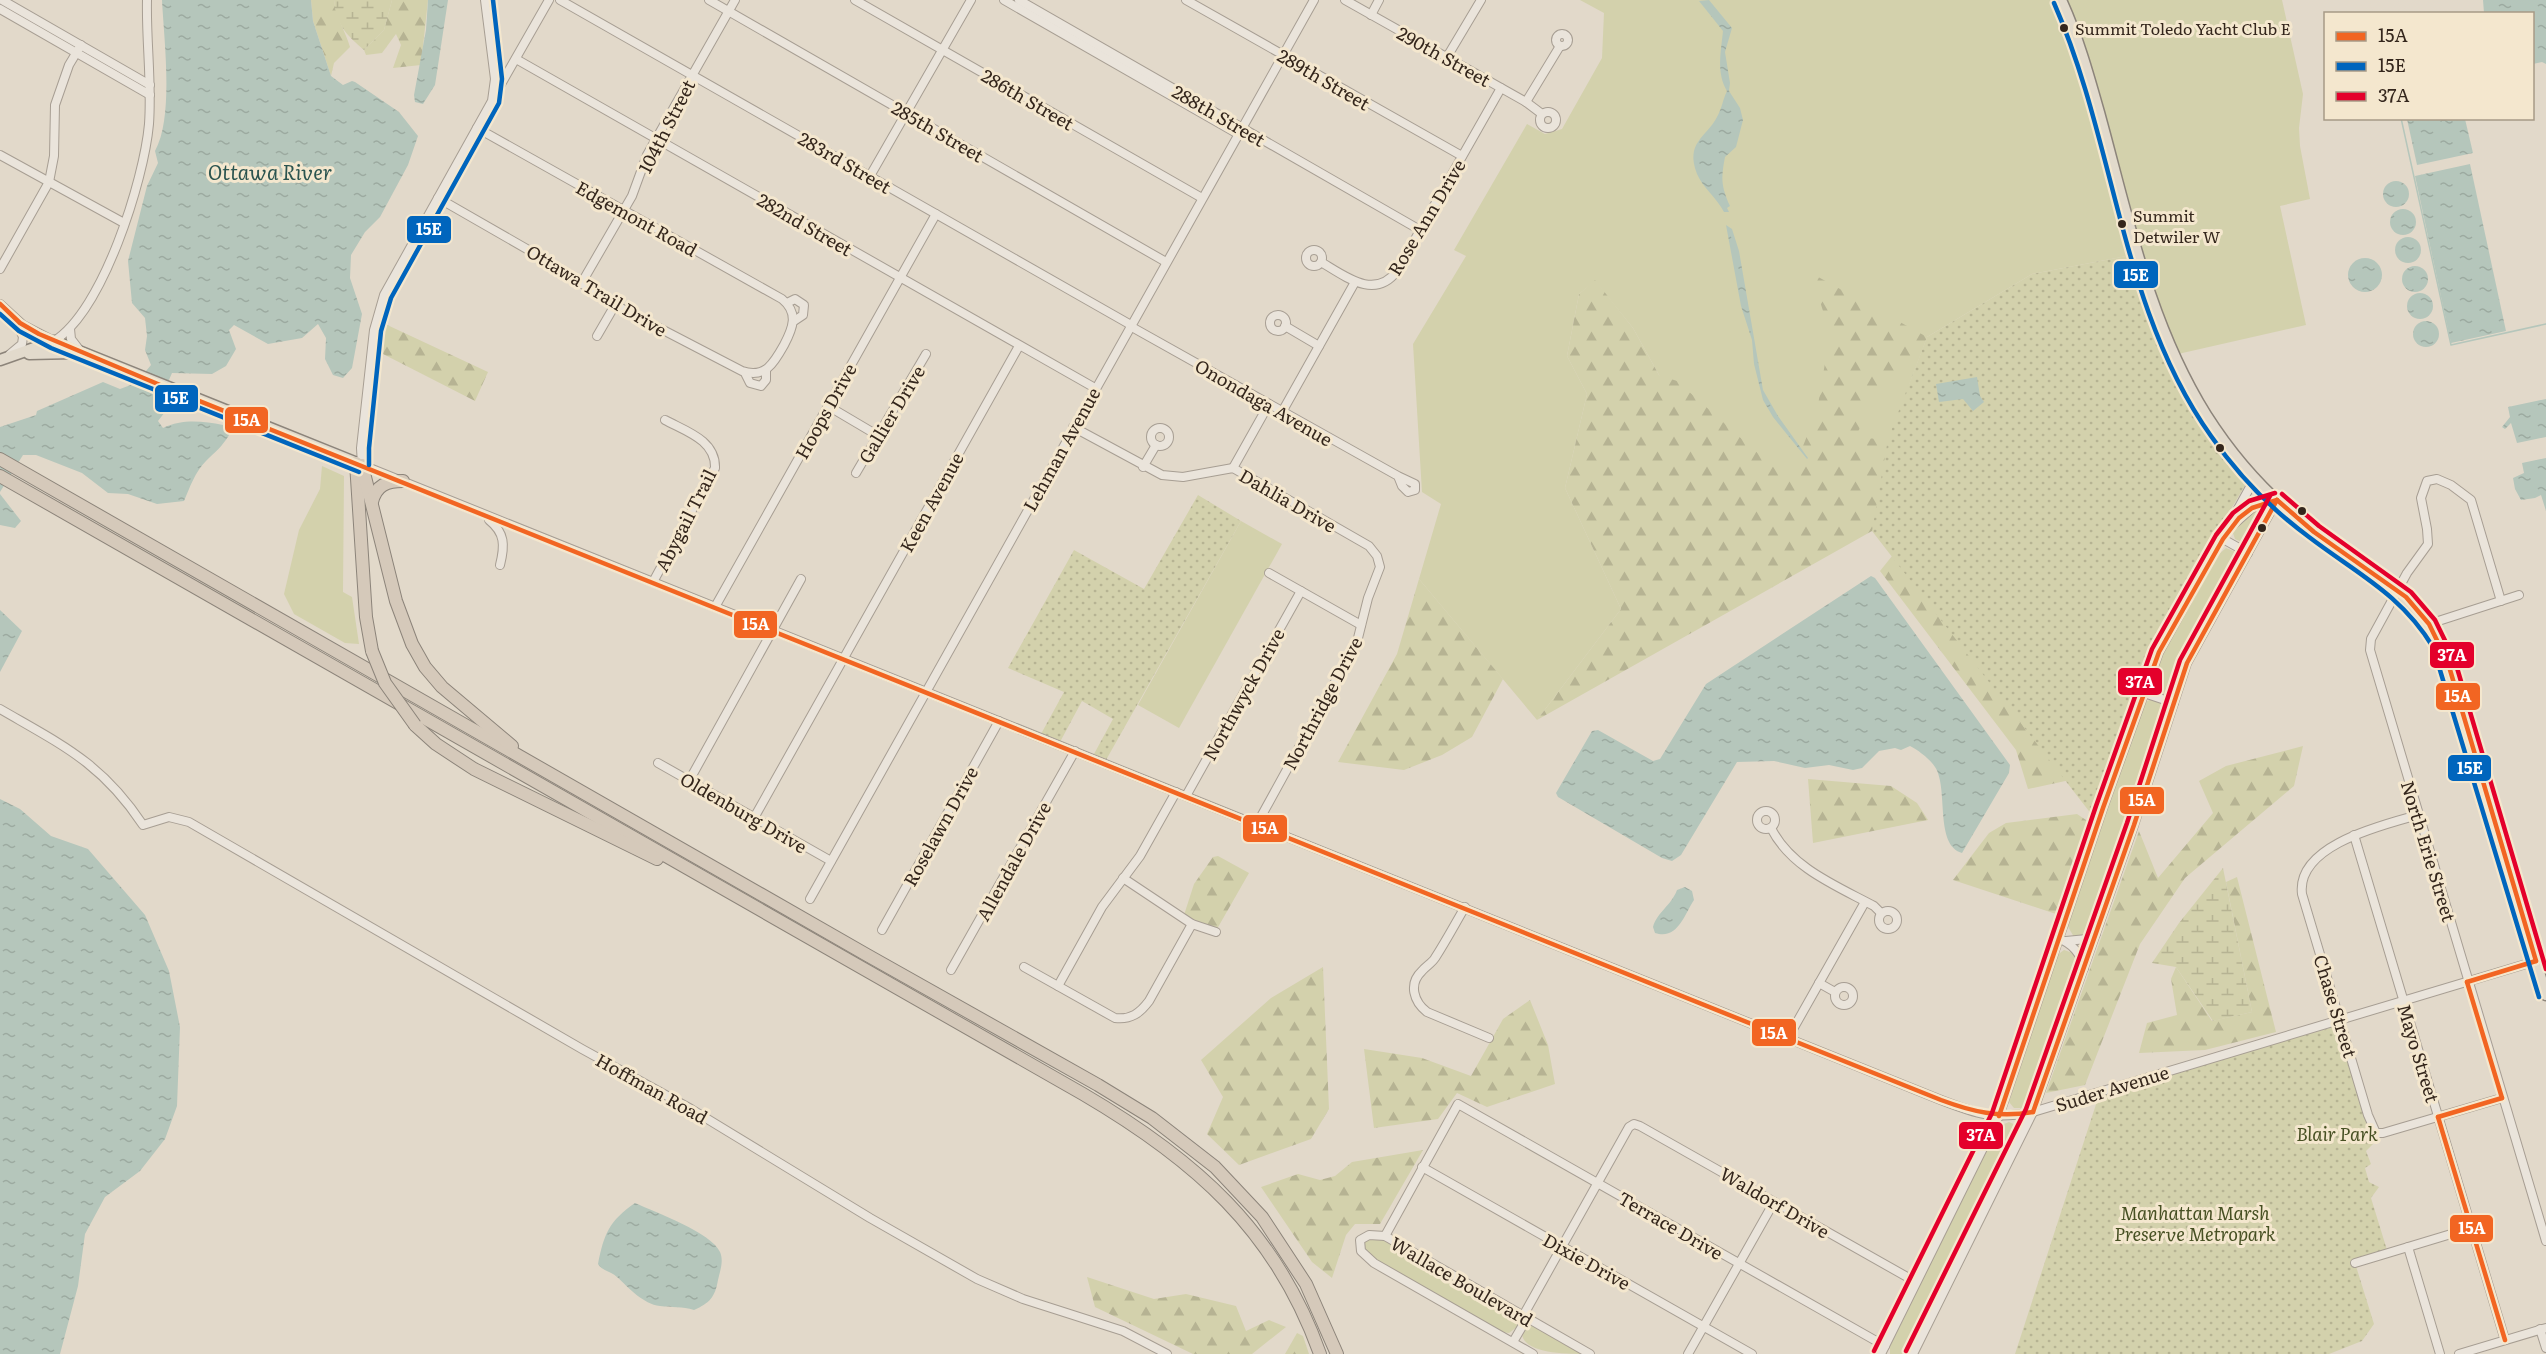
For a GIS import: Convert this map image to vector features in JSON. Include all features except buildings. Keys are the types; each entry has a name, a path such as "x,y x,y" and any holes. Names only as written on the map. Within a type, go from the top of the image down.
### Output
{"highway":[{"path":"0,459 1098,1085 1161,1124 1207,1160 1249,1202 1285,1250 1314,1300 1337,1354"},
{"path":"359,464 372,502 398,609 408,637 420,659 449,694 536,766"},
{"path":"359,464 365,606 372,651 385,683 415,725 444,750 506,786 730,893"},
{"path":"5,479 1083,1094 1151,1136 1191,1166 1230,1204 1256,1235 1288,1285 1320,1354"},
{"path":"372,502 376,491 383,484 403,481"}],"main road":[{"path":"2061,0 2067,5 2088,73 2141,264 2166,340 2183,377 2207,416 2255,478 2314,532 2398,590 2417,608 2429,624 2448,663 2546,995"},
{"path":"8,357 54,341"},
{"name":"Suder Avenue","path":"54,341 359,464"},
{"path":"8,357 81,353"}],"street":[{"path":"54,341 70,329 102,281 113,258 124,223 146,142 150,95 147,0"},
{"path":"359,464 374,330 384,295 492,101 499,76 485,0"},
{"path":"499,76 516,58 549,0"},
{"name":"283rd Street","path":"560,0 1130,326"},
{"name":"285th Street","path":"709,0 1166,261"},
{"name":"104th Street","path":"581,284 638,183 644,162 735,0"},
{"name":"286th Street","path":"855,0 1202,198"},
{"path":"870,176 971,0"},
{"name":"288th Street","path":"1005,0 1420,230"},
{"name":"288th Street","path":"1019,0 1068,33"},
{"name":"289th Street","path":"1186,0 1462,156"},
{"name":"Lehman Avenue","path":"810,899 1314,0"},
{"name":"290th Street","path":"1345,0 1526,102 1542,114"},
{"path":"1371,15 1379,0"},
{"path":"1447,57 1481,0"},
{"path":"2,4 150,95"},
{"path":"1526,102 1560,45"},
{"path":"78,49 150,85"},
{"path":"0,269 49,182 54,156 55,105 59,87 78,49"},
{"name":"282nd Street","path":"516,58 1095,388"},
{"name":"Rose Ann Drive","path":"1355,282 1372,286 1389,280 1397,271 1501,88"},
{"name":"Edgemont Road","path":"477,128 787,303 795,300 804,305 803,315 793,317"},
{"path":"0,154 124,223"},
{"name":"Ottawa Trail Drive","path":"438,198 615,305 745,373 763,371"},
{"name":"Hoops Drive","path":"715,607 936,214"},
{"path":"1282,412 1355,282 1321,262"},
{"path":"745,373 750,383 761,386 766,380 763,371 773,363 792,331 793,317 787,303"},
{"name":"Suder Avenue","path":"0,304 31,330 54,341"},
{"path":"597,336 615,305"},
{"path":"8,357 22,344 21,330 14,318"},
{"name":"Onondaga Avenue","path":"1130,326 1398,476"},
{"path":"1285,326 1319,346"},
{"path":"70,329 71,339 81,353"},
{"name":"Keen Avenue","path":"754,818 1019,346"},
{"name":"Gallier Drive","path":"856,473 926,354"},
{"path":"1233,468 1269,404"},
{"path":"828,406 878,435"},
{"name":"Abygail Trail","path":"653,582 713,473 714,456 704,442 665,420"},
{"name":"Dahlia Drive","path":"1073,427 1157,474 1176,477 1233,468 1369,546"},
{"path":"1143,466 1156,445"},
{"name":"Suder Avenue","path":"359,464 1987,1116 2033,1112 2536,961"},
{"path":"1883,1350 1999,1116 2062,940 2159,652 2255,478"},
{"name":"North Erie Street","path":"2501,601 2474,503 2456,488 2437,479 2427,481 2421,492 2428,544 2398,590 2371,639 2370,650 2546,1241"},
{"path":"2223,539 2239,518 2252,508 2277,500"},
{"path":"1913,1354 2033,1112 2096,934 2187,663 2277,500"},
{"path":"481,514 496,525 502,534 504,550 500,565"},
{"path":"2223,539 2248,553"},
{"name":"Northridge Drive","path":"1257,824 1350,658 1380,567 1377,556 1369,546"},
{"path":"1269,573 1361,625"},
{"path":"689,781 801,579"},
{"name":"Northwyck Drive","path":"1186,796 1301,591"},
{"path":"2429,624 2519,595"},
{"path":"2144,693 2174,703"},
{"name":"Hoffman Road","path":"0,709 89,763 108,780 143,825 169,818 189,822 582,1049 691,1109 870,1218 977,1279 1023,1299 1123,1331 1167,1354"},
{"name":"Roselawn Drive","path":"882,930 999,721"},
{"name":"Allendale Drive","path":"951,970 1075,751"},
{"name":"Oldenburg Drive","path":"658,763 831,861"},
{"path":"1058,986 1102,907 1140,856 1176,792"},
{"path":"2354,835 2418,815"},
{"path":"1770,828 1787,853 1801,864 1881,913"},
{"name":"Chase Street","path":"2354,835 2317,858 2308,867 2302,878 2302,894 2376,1133 2438,1117"},
{"name":"Mayo Street","path":"2354,835 2505,1340"},
{"path":"1123,878 1192,924 1216,932"},
{"path":"1788,1038 1866,902"},
{"path":"1465,908 1432,962 1417,976 1414,990 1417,1002 1427,1012 1489,1038"},
{"path":"1024,967 1115,1018 1124,1019 1142,1011 1192,924"},
{"path":"2062,940 2087,939 2096,934"},
{"path":"2062,940 2082,958 2084,968"},
{"path":"1819,983 1835,992"},
{"path":"2438,1117 2502,1098"},
{"name":"Terrace Drive","path":"1422,1167 1458,1104 1739,1263 1883,1350"},
{"name":"Waldorf Drive","path":"1598,1183 1629,1127 1634,1124 1916,1282"},
{"path":"1385,1236 1422,1167"},
{"name":"Dixie Drive","path":"1422,1167 1752,1354"},
{"path":"1513,1342 1561,1247 1598,1183"},
{"path":"1688,1354 1774,1202"},
{"path":"2355,1263 2471,1228"},
{"name":"Wallace Boulevard","path":"1533,1354 1368,1259 1361,1251 1360,1240 1369,1235 1385,1236 1590,1354"},
{"path":"2408,1247 2440,1354"},
{"path":"2459,1354 2543,1329 2546,1348"}],"green space":[{"path":"311,0 334,0 350,47 334,63 331,76 313,21"},
{"path":"334,0 392,0 384,30 364,50 343,28 337,16"},
{"path":"392,0 428,0 421,65 393,68 401,45 396,34 382,53 366,55 364,50 384,30"},
{"path":"1580,0 2056,0 2081,67 2132,255 2032,274 1927,337 1909,385 2012,424 1793,496 1659,375 1633,328 1595,281 1579,294 1567,356 1587,394 1565,488 1621,609 1537,720 1419,579 1441,504 1422,492 1413,344 1466,256 1454,250 1527,124 1545,134 1562,129 1602,58 1604,13"},
{"path":"2067,0 2282,0 2303,94 2299,128 2300,146 2310,199 2280,206 2306,325 2178,354 2157,302 2089,57"},
{"path":"2132,255 2175,377 2247,482 2151,645 2092,815 1872,531 1888,439 1927,337 2032,274"},
{"path":"1811,273 1927,337 1913,373 1884,378 1855,438 1888,439 1940,432 1973,459 1872,531 1537,720 1621,609 1565,488 1587,394 1567,356 1579,294 1595,280 1633,328 1659,375 1677,381 1789,481 1817,411 1830,333"},
{"path":"383,323 488,372 475,401 383,354"},
{"path":"322,466 344,476 343,592 352,597 359,644 345,643 294,614 284,594 299,530 320,489"},
{"path":"1198,495 1241,521 1106,760 1094,754 1113,719 1082,701 1060,742 1041,734 1064,692 1008,668 1074,550 1144,589"},
{"path":"2270,506 2251,540 2244,543 2235,539 2232,530 2240,521"},
{"path":"1241,521 1282,544 1179,728 1138,705"},
{"path":"1904,541 2093,775 2028,789 2016,750 1880,571"},
{"path":"2226,548 2236,552 2239,563 2183,663 2174,688 2168,694 2157,694 2151,683 2164,651 2218,555"},
{"path":"1419,579 1503,679 1472,737 1442,755 1404,770 1338,762 1397,654"},
{"path":"2151,699 2166,705 2167,712 2092,932 2089,935 2074,937 2067,925 2068,920 2144,703"},
{"path":"2303,746 2294,786 2185,878 2140,944 2085,1085 2046,1093 2139,831 2158,878 2213,813 2199,781 2226,766"},
{"path":"1808,779 1891,786 1917,803 1928,820 1813,843"},
{"path":"2077,814 2089,822 2059,915 1953,880 1989,833 2006,823"},
{"path":"1218,856 1249,873 1217,929 1199,924 1184,915 1194,884 1213,857"},
{"path":"2223,868 2252,1012 2213,1021 2176,967 2152,963 2179,923"},
{"path":"2237,877 2276,1032 2205,1050 2139,1053 2147,1023 2177,1015 2171,979 2176,967 2212,1021 2252,1012 2226,882"},
{"path":"2064,950 2076,954 2081,968 2029,1104 2024,1108 2014,1108 2009,1102 2056,956"},
{"path":"1323,967 1329,1109 1311,1139 1239,1165 1207,1134 1223,1097 1201,1060 1271,998"},
{"path":"1530,1000 1548,1045 1555,1084 1487,1107 1457,1093 1438,1119 1374,1128 1364,1049 1422,1058 1471,1076 1503,1019"},
{"name":"Manhattan Marsh Preserve Metropark","path":"2337,1026 2373,1144 2366,1151 2371,1164 2365,1168 2369,1182 2379,1187 2371,1198 2387,1250 2355,1263 2374,1324 2362,1341 2329,1354 2015,1354 2100,1092"},
{"path":"2009,1122 2018,1126 2017,1135 1911,1351 1909,1354 1890,1354 1890,1345 1997,1127"},
{"path":"1423,1150 1380,1224 1355,1224 1346,1235 1332,1278 1312,1262 1261,1187 1298,1174 1320,1180 1335,1176 1352,1162"},
{"path":"1368,1239 1381,1239 1514,1313 1518,1320 1517,1327 1509,1333 1501,1332 1376,1260 1364,1248 1364,1242"},
{"path":"1087,1277 1154,1299 1186,1294 1236,1306 1246,1331 1269,1320 1286,1327 1252,1354 1193,1354 1095,1307"},
{"path":"1528,1326 1533,1326 1587,1354 1569,1354 1530,1346 1522,1334"},
{"path":"1297,1333 1303,1336 1309,1354 1285,1354"}],"water":[{"name":"Ottawa River","path":"162,0 311,0 313,21 331,76 343,85 355,82 399,112 418,136 408,165 380,217 365,232 351,255 350,278 362,314 352,368 343,378 333,375 325,359 326,338 318,324 302,338 268,344 234,325 229,330 236,349 226,366 212,374 172,373 162,396 163,404 188,409 165,412 158,421 163,428 185,422 207,423 223,425 229,435 199,470 184,501 157,504 128,494 108,493 82,473 36,455 23,455 0,492 0,427 36,415 37,411 103,382 120,389 136,383 151,365 145,350 147,336 145,318 132,303 128,261 147,186 158,163 155,151 164,119 166,57"},
{"path":"428,0 448,0 435,85 423,104 415,102 414,95 426,30"},
{"path":"1709,0 1732,28 1725,52 1730,83 1729,91 1740,108 1743,120 1736,147 1725,157 1722,176 1730,206 1727,208 1729,212 1724,212 1703,184 1694,163 1695,147 1717,117 1727,91 1720,69 1723,31 1699,1"},
{"path":"2483,0 2546,0 2546,64 2542,62 2534,64 2534,12 2484,12"},
{"path":"2407,120 2465,120 2473,153 2417,165"},
{"path":"2470,164 2506,331 2451,343 2415,176"},
{"path":"2396,181 2405,185 2409,194 2405,203 2396,207 2387,203 2383,194 2387,185"},
{"path":"2403,209 2412,213 2416,222 2412,231 2403,235 2394,231 2390,222 2394,213"},
{"path":"1726,225 1732,229 1739,251 1763,390 1807,459 1773,417 1763,400 1754,364 1752,340 1741,306"},
{"path":"2408,237 2417,241 2421,250 2417,259 2408,263 2399,259 2395,250 2399,241"},
{"path":"2365,258 2377,263 2382,275 2377,287 2365,292 2353,287 2348,275 2353,263"},
{"path":"2415,266 2424,270 2428,279 2424,288 2415,292 2406,288 2402,279 2406,270"},
{"path":"2420,293 2429,297 2433,306 2429,315 2420,319 2411,315 2407,306 2411,297"},
{"path":"2426,321 2435,325 2439,334 2435,343 2426,347 2417,343 2413,334 2417,325"},
{"path":"1977,377 1980,396 1984,402 1973,411 1963,399 1939,402 1936,384"},
{"path":"2546,399 2546,437 2517,443 2511,423 2505,429 2502,427 2510,417 2508,407"},
{"path":"2546,458 2546,511 2541,495 2521,500 2515,489 2513,478 2524,473 2522,463"},
{"path":"0,494 21,521 15,528 0,525"},
{"path":"1871,576 1875,578 2010,765 2009,773 1962,853 1953,848 1948,839 1939,776 1935,767 1924,755 1910,746 1901,750 1895,748 1879,751 1862,768 1853,770 1829,765 1805,768 1774,761 1737,762 1681,855 1672,861 1662,858 1558,797 1556,793 1592,731 1598,730 1653,761 1660,759 1706,684"},
{"path":"0,610 22,631 0,672"},
{"path":"0,799 20,809 51,836 88,849 145,915 169,971 180,1027 177,1106 165,1139 140,1171 105,1197 85,1234 78,1286 60,1354 0,1354"},
{"path":"1685,887 1692,891 1694,900 1683,919 1675,930 1669,933 1655,933 1653,927 1658,917 1677,890"},
{"path":"635,1203 695,1231 715,1245 720,1252 722,1262 717,1286 711,1299 704,1305 694,1310 654,1305 637,1295 615,1275 598,1264 605,1236 613,1222"}],"waterway":[{"path":"2401,120 2451,345 2546,324"}],"transit line":[{"name":"15E","path":"369,465 381,331 391,298 499,103 502,79 493,0"},
{"name":"15E","path":"2054,3 2075,57 2092,112 2138,280 2157,334 2181,386 2211,436 2256,491 2281,515 2392,598 2407,613 2433,647 2539,997"},
{"name":"15A","path":"0,304 20,323 39,334 172,390 1941,1100 1986,1113 2033,1112"},
{"name":"15E","path":"0,314 19,331 51,348 359,472"},
{"name":"37A","path":"1874,1351 1992,1113 2152,649 2216,535 2233,513 2249,501 2275,493"},
{"name":"37A","path":"2282,494 2319,526 2411,592 2435,620 2455,661 2546,969"},
{"name":"37A","path":"1906,1351 2026,1109 2127,823 2180,660 2270,496"},
{"name":"15A","path":"2277,500 2314,532 2406,597 2429,624 2448,663 2536,961"},
{"name":"15A","path":"2033,1112 2134,825 2187,663 2277,500"},
{"name":"15A","path":"1999,1116 2103,808 2159,652 2223,539 2239,518 2252,508 2277,500"},
{"name":"15A","path":"2467,982 2536,961"},
{"name":"15A","path":"2467,982 2502,1098"},
{"name":"15A","path":"2438,1117 2502,1098"},
{"name":"15A","path":"2438,1117 2505,1340"}],"place":[{"name":"Summit Toledo Yacht Club E","path":"2064,28"},
{"name":"Summit Detwiler W","path":"2122,224"}],"park label":[{"name":"Blair Park","path":"2337,1133"}]}
